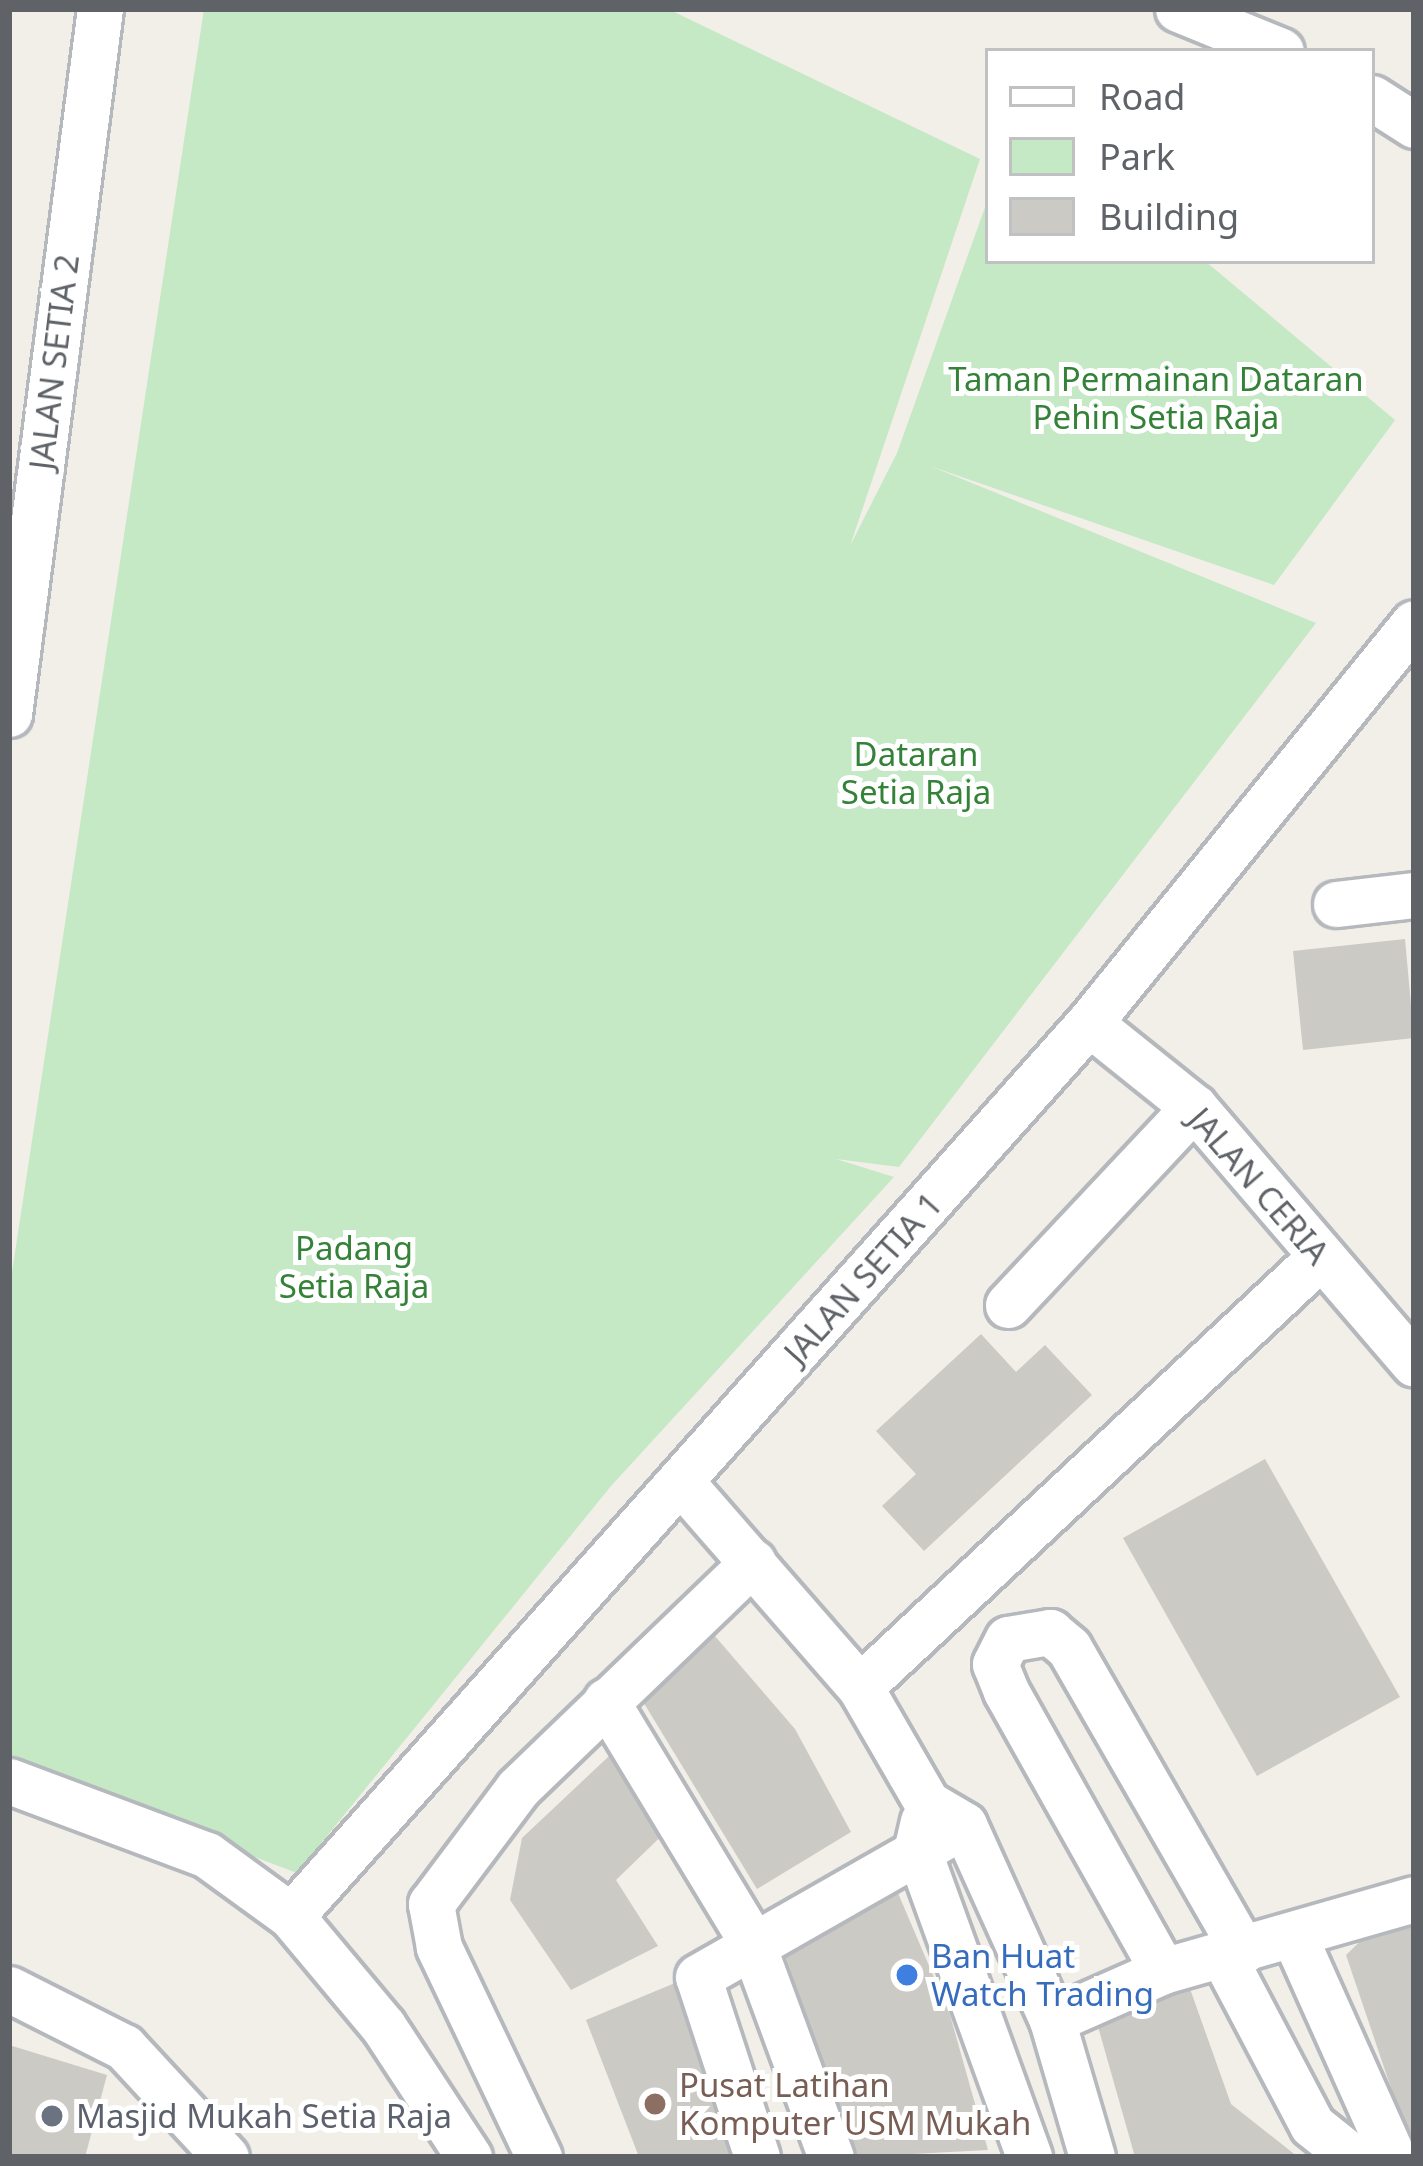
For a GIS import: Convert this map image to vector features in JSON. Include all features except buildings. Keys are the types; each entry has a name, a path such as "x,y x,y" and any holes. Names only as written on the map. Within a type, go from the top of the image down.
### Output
{"street":[{"name":"JALAN SETIA 2","path":"9,714 18,571 100,9"},
{"path":"1199,13 1275,48"},
{"path":"1375,100 1414,125"},
{"name":"JALAN SETIA 1","path":"291,1916 1089,1023 1414,623"},
{"path":"1336,904 1414,895"},
{"name":"JALAN CERIA","path":"1089,1023 1194,1107 1414,1364"},
{"path":"1008,1305 1194,1107"},
{"path":"860,1687 1320,1257"},
{"path":"682,1482 860,1687 946,1814 1052,2020 1092,2157"},
{"path":"539,2157 440,1947 431,1904 518,1788 753,1562"},
{"path":"1163,1971 1006,1691 995,1664 1008,1639 1050,1632 1069,1648 1233,1953 1312,2126 1352,2157"},
{"path":"606,1701 751,1940 831,2157"},
{"path":"9,1780 208,1855 291,1916 383,2026 469,2157"},
{"path":"757,2157 747,2103 696,1987 704,1970 917,1847 946,1814"},
{"path":"917,1847 1029,2157"},
{"path":"1052,2020 1163,1971 1295,1938 1414,1899"},
{"path":"1295,1938 1393,2157"},
{"path":"9,1989 124,2047 226,2157"}],"green space":[{"name":"Padang Setia Raja","path":"204,9 668,9 980,159 850,546 897,453 985,207 985,264 1209,264 1395,420 1274,585 930,466 1316,623 899,1167 836,1159 894,1177 611,1486 297,1873 9,1764 9,1292"}],"place":[{"name":"Ban Huat Watch Trading","path":"907,1975"},
{"name":"Pusat Latihan Komputer USM Mukah","path":"655,2104"},
{"name":"Masjid Mukah Setia Raja","path":"52,2116"}],"park label":[{"name":"Taman Permainan Dataran Pehin Setia Raja","path":"1156,398"},
{"name":"Dataran Setia Raja","path":"916,773"}]}
